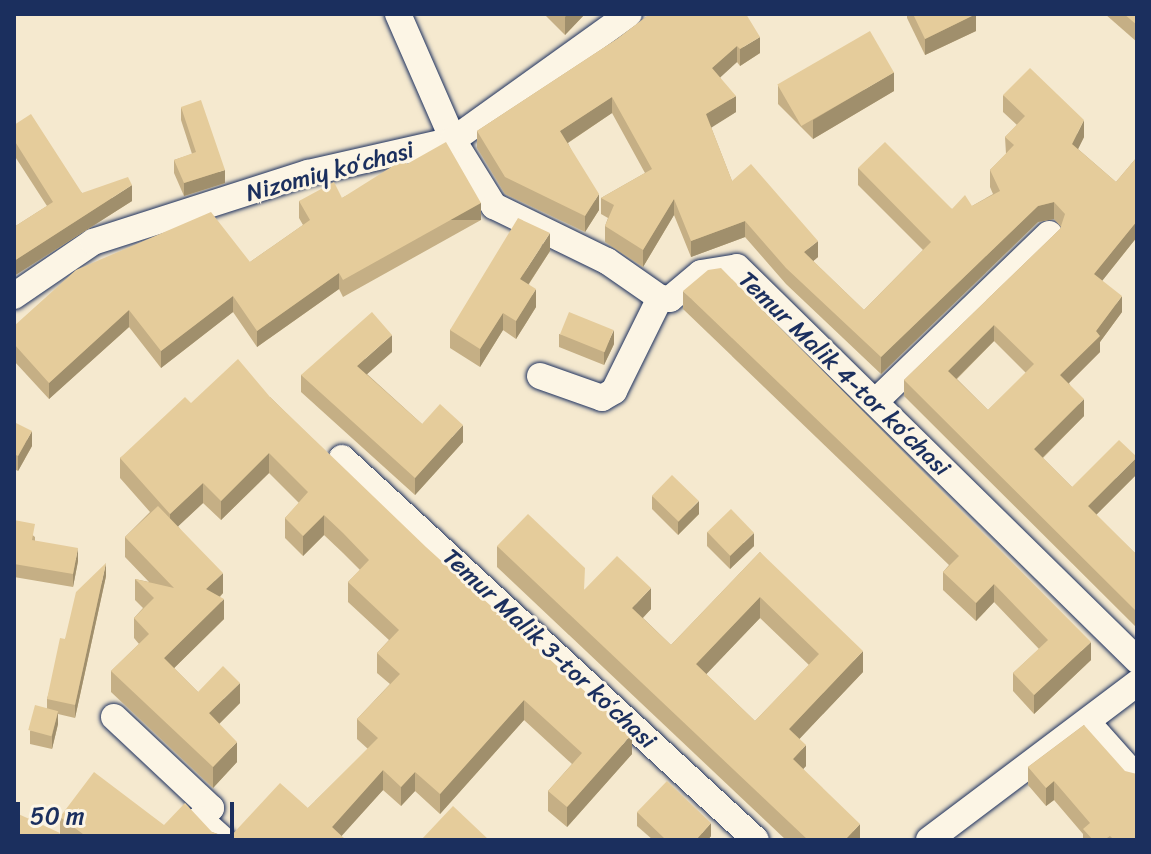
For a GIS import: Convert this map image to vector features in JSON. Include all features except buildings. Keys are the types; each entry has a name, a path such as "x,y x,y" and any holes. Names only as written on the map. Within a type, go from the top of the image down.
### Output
{"street":[{"path":"398,14 453,140 494,206 607,261 660,298 614,391 602,398 540,376"},
{"name":"Nizomiy koʻchasi","path":"14,296 93,242 308,173 453,140 629,14"},
{"path":"875,402 1049,234"},
{"name":"Temur Malik 4-tor koʻchasi","path":"660,298 670,299 701,273 737,267 1137,660"},
{"name":"Temur Malik 3-tor koʻchasi","path":"342,458 756,840"},
{"path":"929,840 1088,723 1137,683"},
{"path":"114,717 211,808 200,819 223,840"},
{"path":"1088,723 1137,778"}]}
